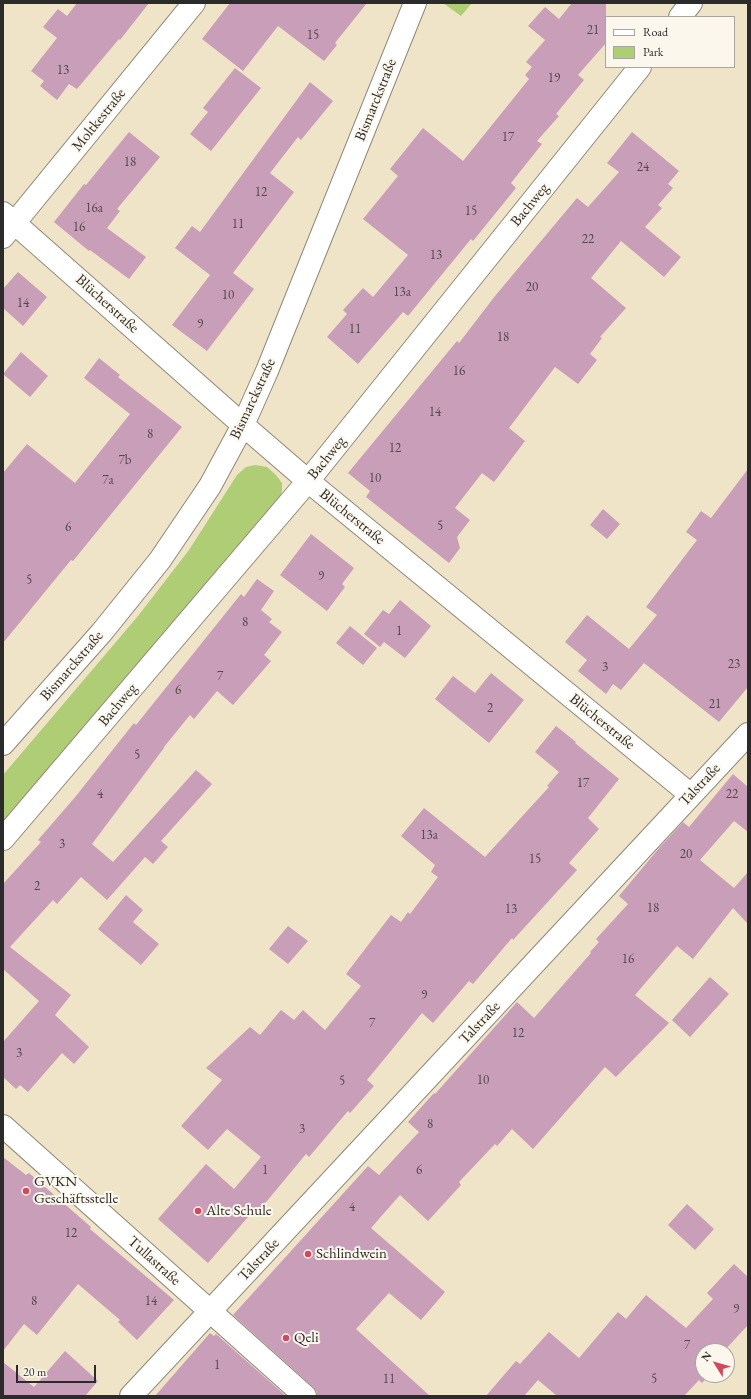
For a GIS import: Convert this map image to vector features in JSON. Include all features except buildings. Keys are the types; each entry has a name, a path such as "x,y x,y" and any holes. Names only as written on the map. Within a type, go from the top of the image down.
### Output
{"street":[{"name":"Moltkestraße","path":"7,224 194,3"},
{"name":"Bismarckstraße","path":"3,744 102,632 160,560 210,486 242,425 273,357 415,3"},
{"path":"681,16 692,3"},
{"name":"Bachweg","path":"3,839 308,481 639,68"},
{"name":"Blücherstraße","path":"7,224 308,481 691,795"},
{"name":"Talstraße","path":"131,1396 748,734"},
{"name":"Tullastraße","path":"3,1126 305,1396"}],"green space":[{"path":"443,3 472,3 461,16"},
{"path":"255,465 267,467 282,483 282,491 279,501 3,827 3,775 138,616 189,550 237,475 246,467"}],"place":[{"name":"GVKN Geschäftsstelle","path":"26,1191"},
{"name":"Alte Schule","path":"198,1211"},
{"name":"Schlindwein","path":"308,1254"},
{"name":"Qeli","path":"286,1338"}]}
